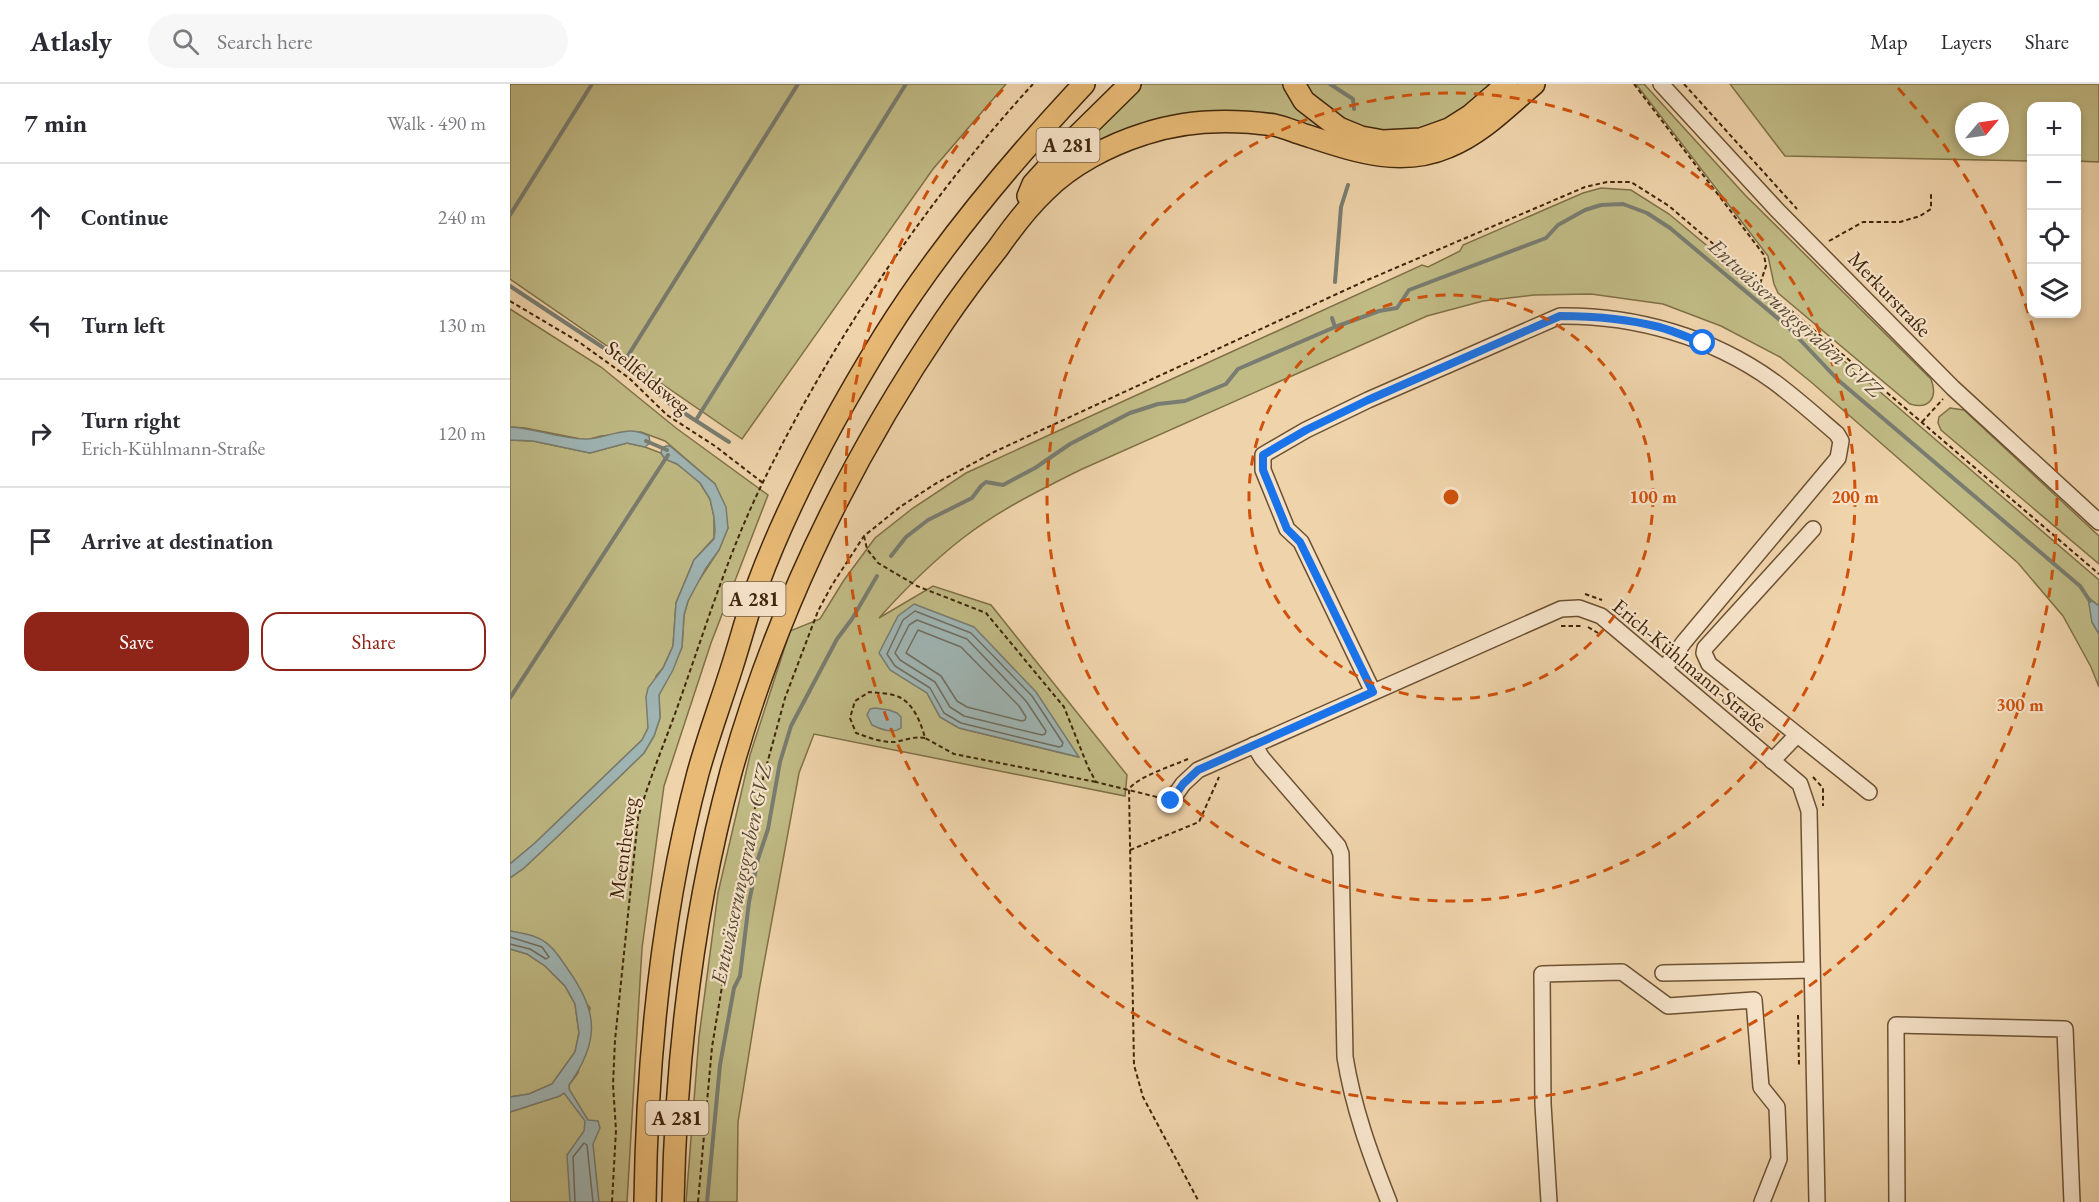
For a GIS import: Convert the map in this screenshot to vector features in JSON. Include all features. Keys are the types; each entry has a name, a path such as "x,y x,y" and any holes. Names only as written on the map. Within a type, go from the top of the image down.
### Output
{"highway":[{"name":"A 281","path":"645,1202 654,1027 673,888 698,772 758,584 787,516 836,419 886,334 946,246 989,191 1084,84"},
{"name":"A 281","path":"673,1202 684,1035 692,966 717,829 756,692 793,595 823,528 918,358 1021,216 1033,184 1072,141 1130,84"},
{"path":"1294,84 1304,101 1340,128 1361,137 1383,141 1421,139 1449,129 1471,115 1507,84"},
{"path":"1021,216 1046,189 1077,165 1144,134 1212,121 1276,126 1361,153 1381,157 1405,157 1447,148 1467,138 1534,84"}],"street":[{"name":"Merkurstraße","path":"1661,84 1777,210 1953,388 2099,522"},
{"path":"1373,692 1300,542 1287,529 1263,470 1263,455 1306,430 1560,316 1583,316 1635,322 1659,327 1703,343 1741,361 1772,380 1837,434 1841,441 1838,458 1683,642 1664,669"},
{"path":"1813,530 1705,648 1704,653 1709,664 1869,792"},
{"name":"Erich-Kühlmann-Straße","path":"1171,801 1183,784 1198,770 1561,609 1579,608 1601,616 1800,784 1809,811 1817,1202"},
{"path":"1772,761 1797,735"},
{"path":"1254,745 1262,758 1338,846 1341,854 1346,1057 1350,1087 1365,1138 1389,1202"},
{"path":"1663,973 1812,970"},
{"path":"1549,1202 1543,1104 1542,974 1622,972 1668,1006 1754,1000 1761,1087 1777,1107 1779,1159 1762,1202"},
{"path":"1897,1202 1896,1025 2065,1029 2072,1202"}],"path":[{"name":"Meentheweg","path":"612,1202 616,1130 612,1085 615,1040 638,818 644,794 669,732 721,585 763,483 799,414 864,303 941,193 1033,84"},
{"path":"1634,84 1764,255 1766,266 1760,284"},
{"path":"1817,250 1863,222 1900,222 1920,216 1931,209 1931,194"},
{"name":"Stellfeldsweg","path":"510,301 579,342 620,372 667,415 715,446 763,483"},
{"path":"1922,422 1953,388"},
{"path":"698,1202 712,1047 746,841 785,698 818,611 831,585 864,536 867,549 878,563 916,586 986,613 1064,707 1096,782"},
{"path":"1579,593 1594,596 1608,603"},
{"path":"1555,628 1565,624 1578,624 1599,634"},
{"path":"925,738 922,725 913,708 899,697 869,692 855,701 850,718 856,733 873,739 893,742 914,736 925,738 954,754 1129,789 1171,801"},
{"path":"1196,755 1133,784 1129,789 1134,1065 1143,1097 1199,1202"},
{"path":"1131,850 1199,822 1218,778 1228,773"},
{"path":"1813,776 1823,788 1824,811"},
{"path":"1797,1010 1799,1067"}],"shaded area":[{"path":"510,84 1006,84 933,169 742,439 510,279"},
{"path":"1142,84 1289,84 1347,137 1222,113 1068,161"},
{"path":"1301,84 1499,84 1434,130 1362,131 1330,114"},
{"path":"1636,84 1644,84 1745,195 1931,379 1933,396 1931,400 1923,405 1910,404 1778,293 1768,256"},
{"path":"1730,84 2099,84 2099,162 2081,161 2081,102 2027,102 2027,161 1785,156"},
{"path":"1601,188 1631,190 1669,214 2099,580 2099,606 2089,598 2092,622 2099,634 2099,687 2091,667 2063,616 2018,563 1780,357 1721,326 1663,304 1591,294 1534,295 1483,301 1427,316 1080,470 1020,501 991,518 952,547 919,576 879,618 933,586 991,605 1127,775 1125,796 814,734 799,773 760,985 738,1122 737,1202 686,1202 699,1037 718,893 750,755 790,631 820,619 844,580 875,538 913,508 966,473 1422,265 1428,267 1460,251 1463,245 1583,193","holes":["927,693 1078,757 959,728 940,717"]},
{"path":"510,309 601,367 676,428 768,495 711,643 664,786 642,948 627,1202 510,1202 510,1112 559,1096 569,1089 569,1085 578,1073 590,1008 533,936 510,931 510,878 524,868 644,753 654,736 660,718 659,695 682,647 684,615 688,601 719,550 728,528 715,484 665,441 641,432 586,440 510,427"},
{"path":"1950,408 1964,410 2099,536 2099,564 1941,430 1938,423 1939,417"},
{"path":"510,440 533,441 590,453 627,443 661,453 665,459 677,464 700,483 710,499 714,517 714,538 694,560 676,603 673,646 663,668 656,676 648,728 642,740 535,843 510,864"},
{"path":"510,949 527,954 545,966 565,986 575,1004 579,1033 575,1052 552,1084 529,1094 510,1097"}],"water":[{"path":"510,427 585,439 623,432 640,432 649,436 650,443 645,447 627,443 590,453 533,441 510,440"},
{"path":"670,446 715,484 726,507 728,528 719,550 688,601 684,615 682,647 673,670 659,695 660,718 654,736 644,753 524,868 510,878 510,864 535,843 642,740 648,728 646,697 648,688 663,668 673,646 676,603 694,560 714,539 715,531 710,499 700,483 677,464 665,459 661,453 662,448"},
{"path":"2088,598 2099,606 2099,634 2092,622"},
{"path":"914,604 974,627 1036,692 1079,757 959,728 940,717 927,693 890,670 879,653 898,616"},
{"path":"870,709 897,713 901,717 901,728 890,731 872,725 867,715"},
{"path":"510,931 533,936 549,945 569,971 586,1000 592,1028 590,1041 586,1055 569,1089 588,1120 598,1121 600,1128 593,1144 599,1202 570,1202 567,1155 584,1131 585,1121 564,1093 510,1112 510,1097 529,1094 552,1084 575,1052 579,1033 575,1004 565,986 545,966 527,954 510,949"}],"waterway":[{"path":"510,215 592,84"},
{"path":"624,362 798,84"},
{"path":"696,420 906,84"},
{"path":"1330,84 1353,99 1354,109"},
{"path":"1335,282 1341,207 1348,185"},
{"name":"Entwässerungsgraben GVZ","path":"891,556 906,537 928,520 972,498 986,482 1003,485 1035,468 1070,444 1130,413 1158,404 1185,401 1226,384 1238,369 1335,327 1379,311 1397,308 1409,290 1546,238 1558,225 1585,210 1601,205 1623,204 1647,213 1670,228 1787,326 1838,380 2080,586 2090,601"},
{"path":"510,286 622,360 670,404 729,442"},
{"path":"1332,318 1335,327"},
{"path":"646,441 667,450"},
{"path":"510,698 668,455"},
{"name":"Entwässerungsgraben GVZ","path":"707,1202 720,1065 734,988 740,976 749,902 758,859 768,829 780,762 791,726 837,639 852,619 877,576"}],"route":[{"path":"1171,801 1183,784 1198,770 1373,692 1300,542 1287,529 1263,470 1263,455 1306,430 1368,400 1560,316 1583,316 1635,322 1659,327 1703,343"}]}
